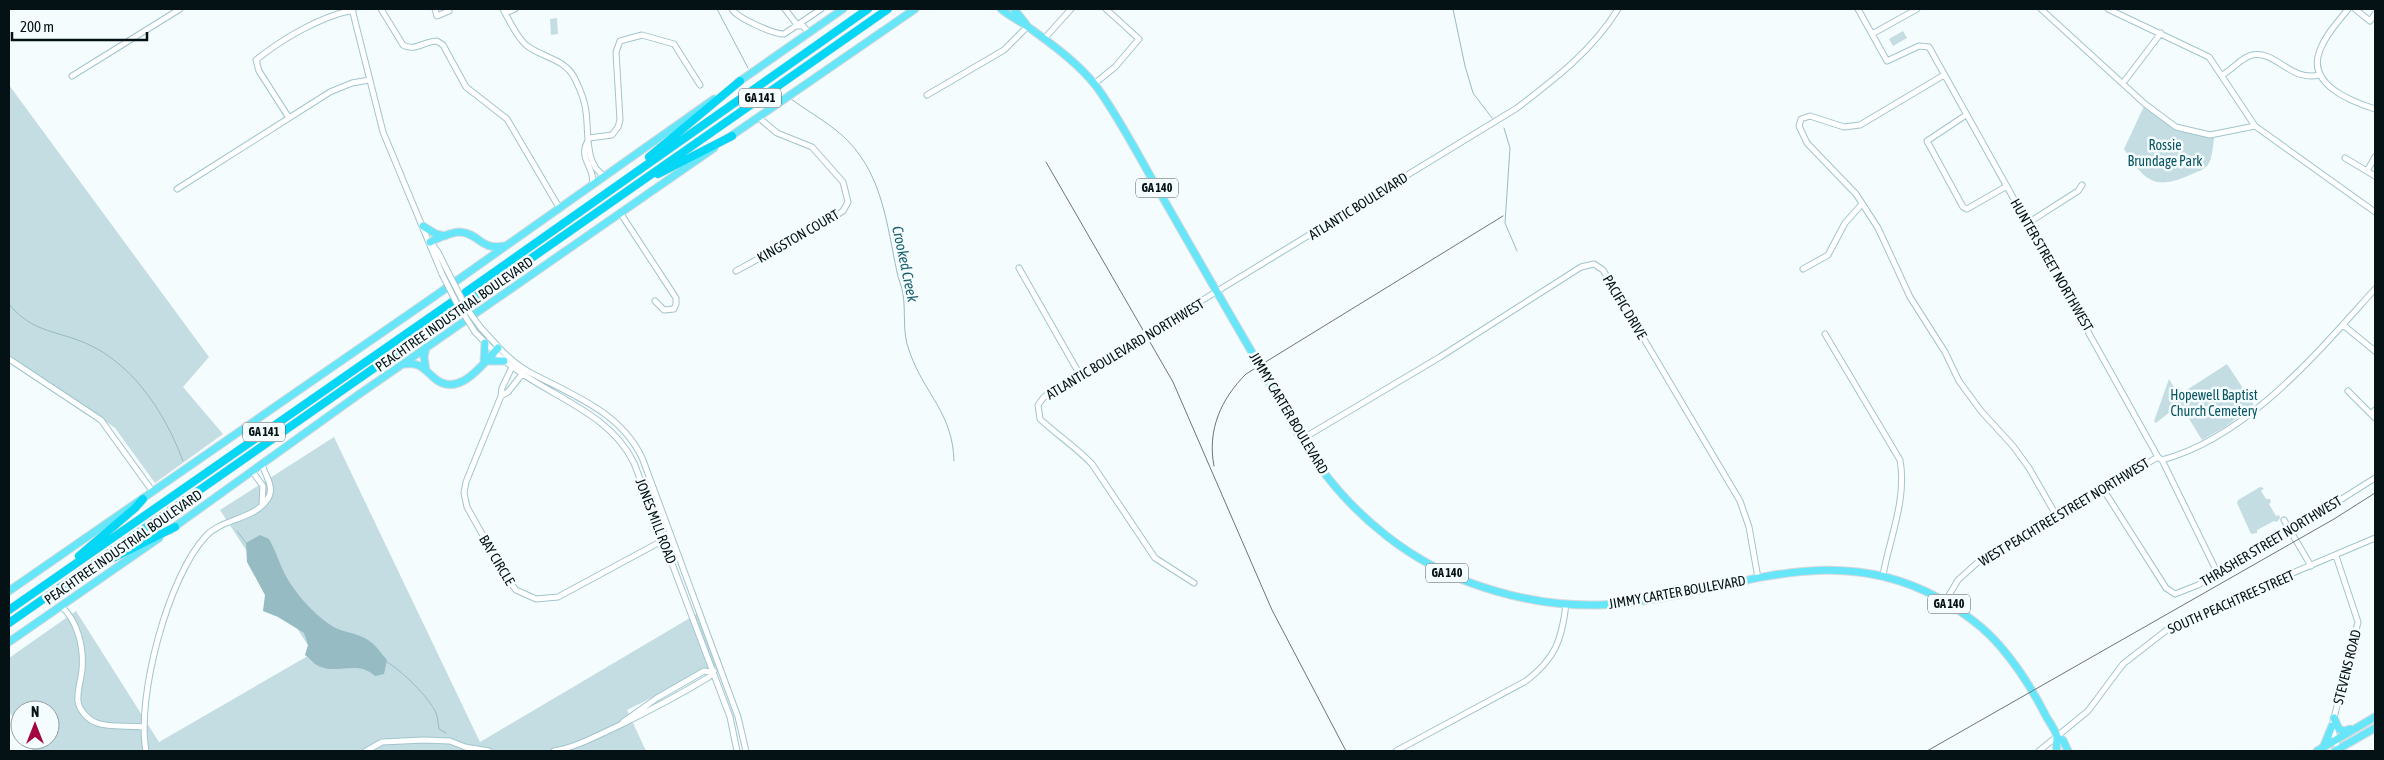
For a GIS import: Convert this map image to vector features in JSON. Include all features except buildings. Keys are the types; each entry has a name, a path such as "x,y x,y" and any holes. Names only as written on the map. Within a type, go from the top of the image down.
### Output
{"highway":[{"name":"PEACHTREE INDUSTRIAL BOULEVARD","path":"9,610 464,294 868,9"},
{"name":"PEACHTREE INDUSTRIAL BOULEVARD","path":"9,623 888,9"},
{"path":"609,190 740,81"},
{"path":"632,188 732,136"},
{"path":"67,570 143,499"},
{"path":"85,571 175,527"}],"main road":[{"name":"PEACHTREE INDUSTRIAL BOULEVARD","path":"9,591 507,246 843,9"},
{"name":"JIMMY CARTER BOULEVARD","path":"1001,9 1009,16 1028,26"},
{"name":"JIMMY CARTER BOULEVARD","path":"1015,9 1028,26 1094,84 1218,292 1302,439 1337,489 1388,538 1415,556 1454,576 1504,594 1566,604 1599,605 1631,602 1817,569 1842,569 1883,575 1906,582 1945,602 1986,631 2011,659 2029,685 2057,738 2055,748 2057,751"},
{"name":"PEACHTREE INDUSTRIAL BOULEVARD","path":"9,642 175,527 426,347 621,214 911,10"},
{"path":"423,226 432,232 445,236"},
{"path":"430,242 457,232 465,233 493,248 507,246"},
{"path":"481,243 484,254 482,263"},
{"path":"485,343 485,362"},
{"path":"426,347 424,357 426,370"},
{"path":"402,364 418,364 437,381 454,384 467,380 496,350"},
{"path":"485,362 504,361"},
{"path":"2319,750 2375,717"},
{"path":"2334,718 2339,729 2342,731 2366,723"},
{"path":"2319,750 2332,726"},
{"path":"2336,751 2375,728"},
{"name":"JIMMY CARTER BOULEVARD","path":"2057,738 2063,740 2068,751"}],"street":[{"path":"72,76 180,9"},
{"path":"381,9 403,45 413,48 431,41 437,41 442,45 466,87 507,119 560,209"},
{"path":"435,9 437,16 449,11 448,9"},
{"path":"515,9 504,11 526,44 566,66 575,78 586,112 593,164 597,171 605,176"},
{"path":"732,9 736,14 777,34 784,34 821,9"},
{"path":"785,9 798,26 803,26 809,33"},
{"path":"1044,40 1071,9"},
{"path":"1094,84 1115,67 1138,39 1106,9"},
{"name":"ATLANTIC BOULEVARD","path":"1218,292 1517,108 1560,76 1592,45 1618,9"},
{"path":"1858,9 1872,34 1917,9"},
{"path":"2041,9 2156,114 2176,126 2190,132 2212,135 2255,126"},
{"path":"2108,9 2206,54 2255,126 2375,212"},
{"path":"2348,9 2328,35 2319,51 2317,62 2319,75 2330,89 2375,109"},
{"path":"2355,9 2370,21 2375,14"},
{"path":"289,118 259,71 256,60 309,27 339,13 352,10 368,80 383,132 430,242 445,272 467,309 496,350"},
{"path":"798,26 796,32 801,39"},
{"path":"927,95 1004,50 1028,26"},
{"name":"HUNTER STREET NORTHWEST","path":"1872,34 1887,61 1919,46 1929,47 1966,116 2160,458 2218,574"},
{"path":"2123,83 2161,34"},
{"path":"592,185 593,175 584,152 584,146 589,138 612,134 619,124 616,52 620,41 642,35 674,44 700,84"},
{"path":"2222,75 2251,55 2269,58 2297,75 2312,77 2319,75"},
{"path":"1944,75 1860,125 1844,127 1815,117 1804,117 1799,122 1804,139 1849,185 1878,228 1910,297 1945,352 1959,381 1981,411 2013,446 2029,468 2056,515"},
{"path":"177,190 330,92 352,83 368,80"},
{"path":"1966,116 1927,141 1964,207 1966,209 2007,186"},
{"name":"KINGSTON COURT","path":"736,271 829,220 843,211 848,202 843,182 812,146 777,133 758,117"},
{"path":"2367,171 2375,157"},
{"path":"2345,158 2375,176"},
{"path":"2028,223 2078,192 2082,185"},
{"path":"1803,269 1828,255 1845,223 1862,204"},
{"path":"621,214 676,298 674,309 664,310 655,301"},
{"name":"PACIFIC DRIVE","path":"1302,439 1440,357 1581,267 1594,264 1603,270 1740,501 1749,528 1758,578"},
{"path":"1019,268 1080,375"},
{"path":"445,272 456,302 485,343 496,350"},
{"name":"WEST PEACHTREE STREET NORTHWEST","path":"1945,602 1958,580 1978,562 2056,515 2160,458 2189,451 2214,438 2249,415 2288,380 2375,289"},
{"name":"ATLANTIC BOULEVARD NORTHWEST","path":"1194,583 1155,558 1121,509 1109,485 1081,452 1062,440 1040,419 1038,405 1044,397 1218,292"},
{"path":"2343,324 2375,351"},
{"name":"JONES MILL ROAD","path":"483,330 538,376 603,412 622,428 640,452 740,724 746,751"},
{"path":"1825,334 1900,460 1903,477 1900,500 1883,575"},
{"name":"JONES MILL ROAD","path":"496,350 504,361 512,367 538,376"},
{"name":"JONES MILL ROAD","path":"496,350 524,372 612,431 628,451 663,539 732,726 737,751"},
{"path":"9,359 101,420 153,492"},
{"name":"BAY CIRCLE","path":"512,367 468,476 464,493 469,512 508,580 516,590 536,600 558,598 671,536"},
{"name":"BAY CIRCLE","path":"501,396 508,392 524,372"},
{"path":"2348,391 2374,414"},
{"path":"596,420 598,414 603,412"},
{"path":"146,751 143,726 156,648 184,567 190,556 212,531 226,522 253,512 268,498 270,489 262,464"},
{"path":"252,471 263,486 262,505"},
{"name":"THRASHER STREET NORTHWEST","path":"2103,489 2119,518 2166,588 2175,594 2218,574 2291,532 2375,478"},
{"path":"2284,520 2311,566"},
{"name":"SOUTH PEACHTREE STREET","path":"2039,751 2088,711 2123,664 2168,629 2215,606 2375,538"},
{"name":"STEVENS ROAD","path":"2336,556 2358,622 2332,726 2336,751"},
{"path":"1396,751 1526,681 1541,670 1552,656 1560,638 1566,604"},
{"path":"61,606 76,628 81,647 82,668 78,700 80,710 90,720 97,723 143,726"},
{"path":"554,751 568,749 641,716 709,677 712,672 720,668"},
{"path":"617,727 637,711 678,685 704,671 712,672"},
{"path":"366,751 382,742 424,740 450,741 465,747 489,751"}],"green space":[{"path":"557,18 558,34 551,35 550,19"},
{"path":"1903,31 1907,38 1893,46 1889,39"},
{"path":"9,85 209,357 183,387 223,434 155,483 115,428 9,355"},
{"name":"Rossie Brundage Park","path":"2145,104 2176,127 2215,134 2209,164 2197,172 2169,182 2152,180 2145,176 2124,149"},
{"name":"Hopewell Baptist Church Cemetery","path":"2227,364 2254,405 2225,427 2202,440 2180,404 2156,423 2154,421 2169,379 2179,395"},
{"path":"334,437 480,742 700,612 722,663 627,710 646,751 33,751 60,750 60,700 10,700 10,713 9,658 76,611 159,742 313,653 220,510"},
{"path":"2260,487 2264,488 2261,491 2266,499 2270,499 2271,502 2269,504 2276,516 2279,515 2280,518 2277,522 2274,521 2257,530 2257,533 2251,534 2237,503 2238,500"}],"shaded area":[{"path":"260,535 269,539 287,578 311,609 334,627 364,637 378,649 387,660 384,674 375,676 369,671 362,669 328,669 319,666 305,655 308,645 304,633 278,617 263,611 265,595 247,562 246,543"}],"waterway":[{"name":"Crooked Creek","path":"717,9 748,68"},
{"path":"1453,9 1465,66 1473,93 1492,118"},
{"name":"Crooked Creek","path":"791,99 843,136 860,156 869,171 882,203 902,291 907,343 915,365 949,429 954,461"},
{"path":"1504,128 1510,148 1505,223 1517,251"},
{"path":"9,304 31,323 94,347 112,358 128,372 155,405 166,423 183,461"},
{"path":"237,531 246,543"},
{"path":"387,662 407,678 428,700 436,713 439,729 446,733"}],"railway":[{"path":"1046,162 1173,382 1272,610 1346,751"},
{"path":"1214,466 1213,440 1218,416 1229,394 1246,374 1503,216"},
{"path":"1927,751 2334,519 2375,493"}]}
